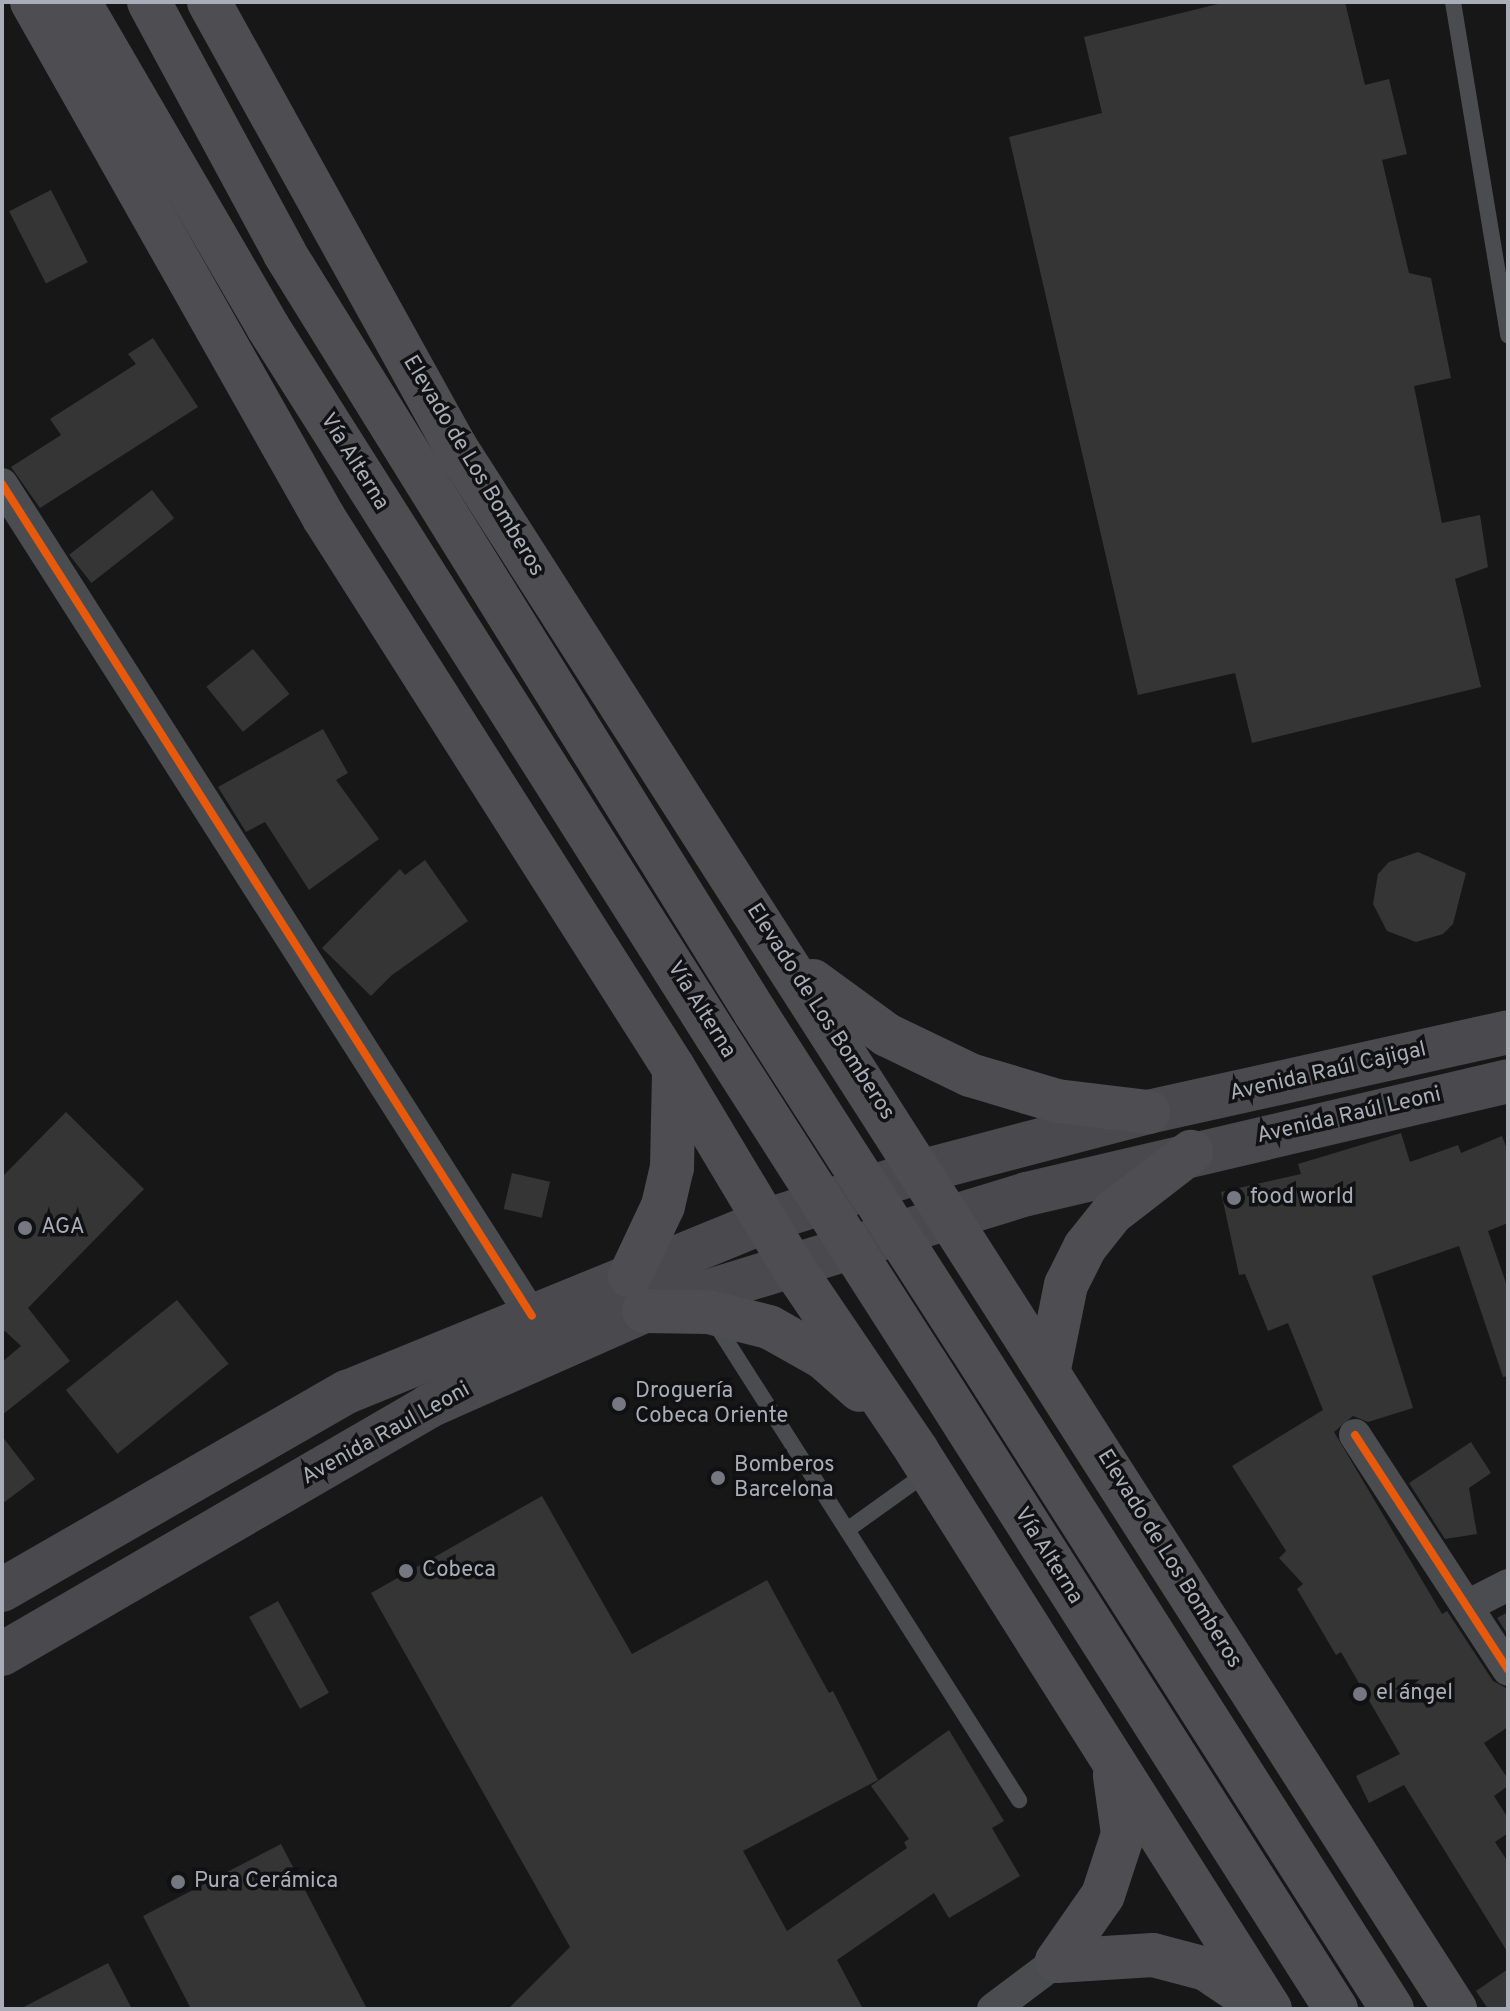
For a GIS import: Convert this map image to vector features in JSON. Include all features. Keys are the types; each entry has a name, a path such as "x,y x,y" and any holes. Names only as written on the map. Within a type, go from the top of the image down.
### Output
{"highway":[{"path":"32,2 324,518 673,1067 794,1269 923,1461 1268,2009"},
{"name":"Vía Alterna","path":"79,2 268,327 1336,2009"},
{"name":"Elevado de Los Bomberos","path":"149,2 285,254 755,1012 1392,2009"},
{"name":"Elevado de Los Bomberos","path":"209,2 455,446 923,1171 1455,2009"},
{"path":"783,954 851,1011 944,1064 1057,1101 1148,1112"},
{"path":"673,1067 672,1168 637,1293 769,1327 824,1358 923,1461"},
{"path":"1049,1369 1062,1298 1085,1247 1133,1193 1191,1152"},
{"path":"1057,1961 1103,1895 1123,1834 1114,1766"},
{"path":"1057,1961 1153,1955 1206,1969 1268,2009"}],"main road":[{"name":"Avenida Raúl Cajigal","path":"923,1171 1148,1112 1508,1032"},
{"name":"Avenida Raúl Leoni","path":"953,1218 1191,1152 1508,1081"},
{"name":"Avenida Raul Leoni","path":"2,1654 429,1406 765,1221 923,1171"},
{"name":"Avenida Raul Leoni","path":"2,1590 347,1392 532,1316 637,1293 794,1269 953,1218"}],"street":[{"path":"2,484 532,1316"},
{"path":"1355,1435 1469,1605 1508,1670"},
{"path":"1469,1605 1508,1585"},
{"path":"993,2009 1057,1961"}],"lane":[{"path":"1453,2 1508,336"},
{"path":"708,1312 1019,1800"},
{"path":"847,1530 923,1461"}],"building":[{"path":"1226,2 1345,2 1365,85 1389,79 1407,154 1382,160 1409,273 1431,278 1451,378 1414,386 1442,523 1480,515 1488,567 1455,579 1481,687 1252,743 1235,673 1138,695 1009,137 1102,113 1084,37"},
{"path":"51,190 88,262 46,284 9,211"},
{"path":"153,338 198,407 40,508 11,467 61,435 50,419 136,364 128,354"},
{"path":"152,490 174,518 91,583 69,555"},
{"path":"253,649 290,694 243,732 206,687"},
{"path":"323,729 348,773 336,780 379,839 309,890 265,822 246,832 218,787"},
{"path":"1418,852 1466,873 1453,924 1443,934 1416,942 1387,931 1373,904 1378,874 1389,862"},
{"path":"425,860 468,921 392,975 371,996 322,948 400,869 405,875"},
{"path":"66,1112 144,1189 28,1308 70,1361 2,1415 2,1362 21,1346 5,1331 2,1334 2,1177"},
{"path":"1401,1133 1410,1162 1458,1145 1461,1153 1502,1136 1508,1152 1508,1223 1488,1231 1508,1289 1508,1376 1503,1377 1459,1246 1372,1276 1413,1408 1368,1422 1353,1416 1334,1432 1442,1614 1447,1611 1493,1681 1508,1689 1508,1727 1484,1743 1508,1779 1508,1786 1494,1796 1508,1818 1508,1833 1495,1842 1508,1862 1508,1953 1404,1785 1369,1803 1356,1776 1400,1754 1341,1652 1336,1655 1297,1589 1303,1584 1279,1558 1286,1551 1232,1466 1323,1410 1288,1323 1268,1331 1245,1274 1239,1275 1221,1192 1301,1174 1298,1164"},
{"path":"512,1173 550,1182 542,1218 504,1209"},
{"path":"177,1300 229,1364 117,1454 66,1390"},
{"path":"2,1436 35,1479 2,1504"},
{"path":"1471,1442 1491,1473 1469,1488 1477,1534 1445,1539 1409,1483"},
{"path":"542,1496 632,1654 767,1580 829,1693 833,1691 878,1780 743,1851 787,1931 907,1848 904,1842 909,1839 871,1786 949,1730 1004,1821 992,1828 1020,1876 949,1918 934,1893 837,1960 863,2009 508,2009 570,1947 371,1593"},
{"path":"278,1601 329,1693 300,1709 249,1617"},
{"path":"1508,1612 1508,1635 1497,1618"},
{"path":"281,1844 367,2009 191,2009 143,1916"},
{"path":"108,1963 132,2009 20,2009"},
{"path":"1508,1969 1508,2009 1488,2009 1476,1991"}],"cycle path":[{"path":"2,484 532,1316"},
{"path":"1355,1435 1508,1670"}],"place":[{"name":"food world","path":"1234,1198"},
{"name":"AGA","path":"25,1228"},
{"name":"Droguería Cobeca Oriente","path":"619,1404"},
{"name":"Bomberos Barcelona","path":"718,1478"},
{"name":"Cobeca","path":"406,1571"},
{"name":"el ángel","path":"1360,1694"},
{"name":"Pura Cerámica","path":"178,1882"}]}
